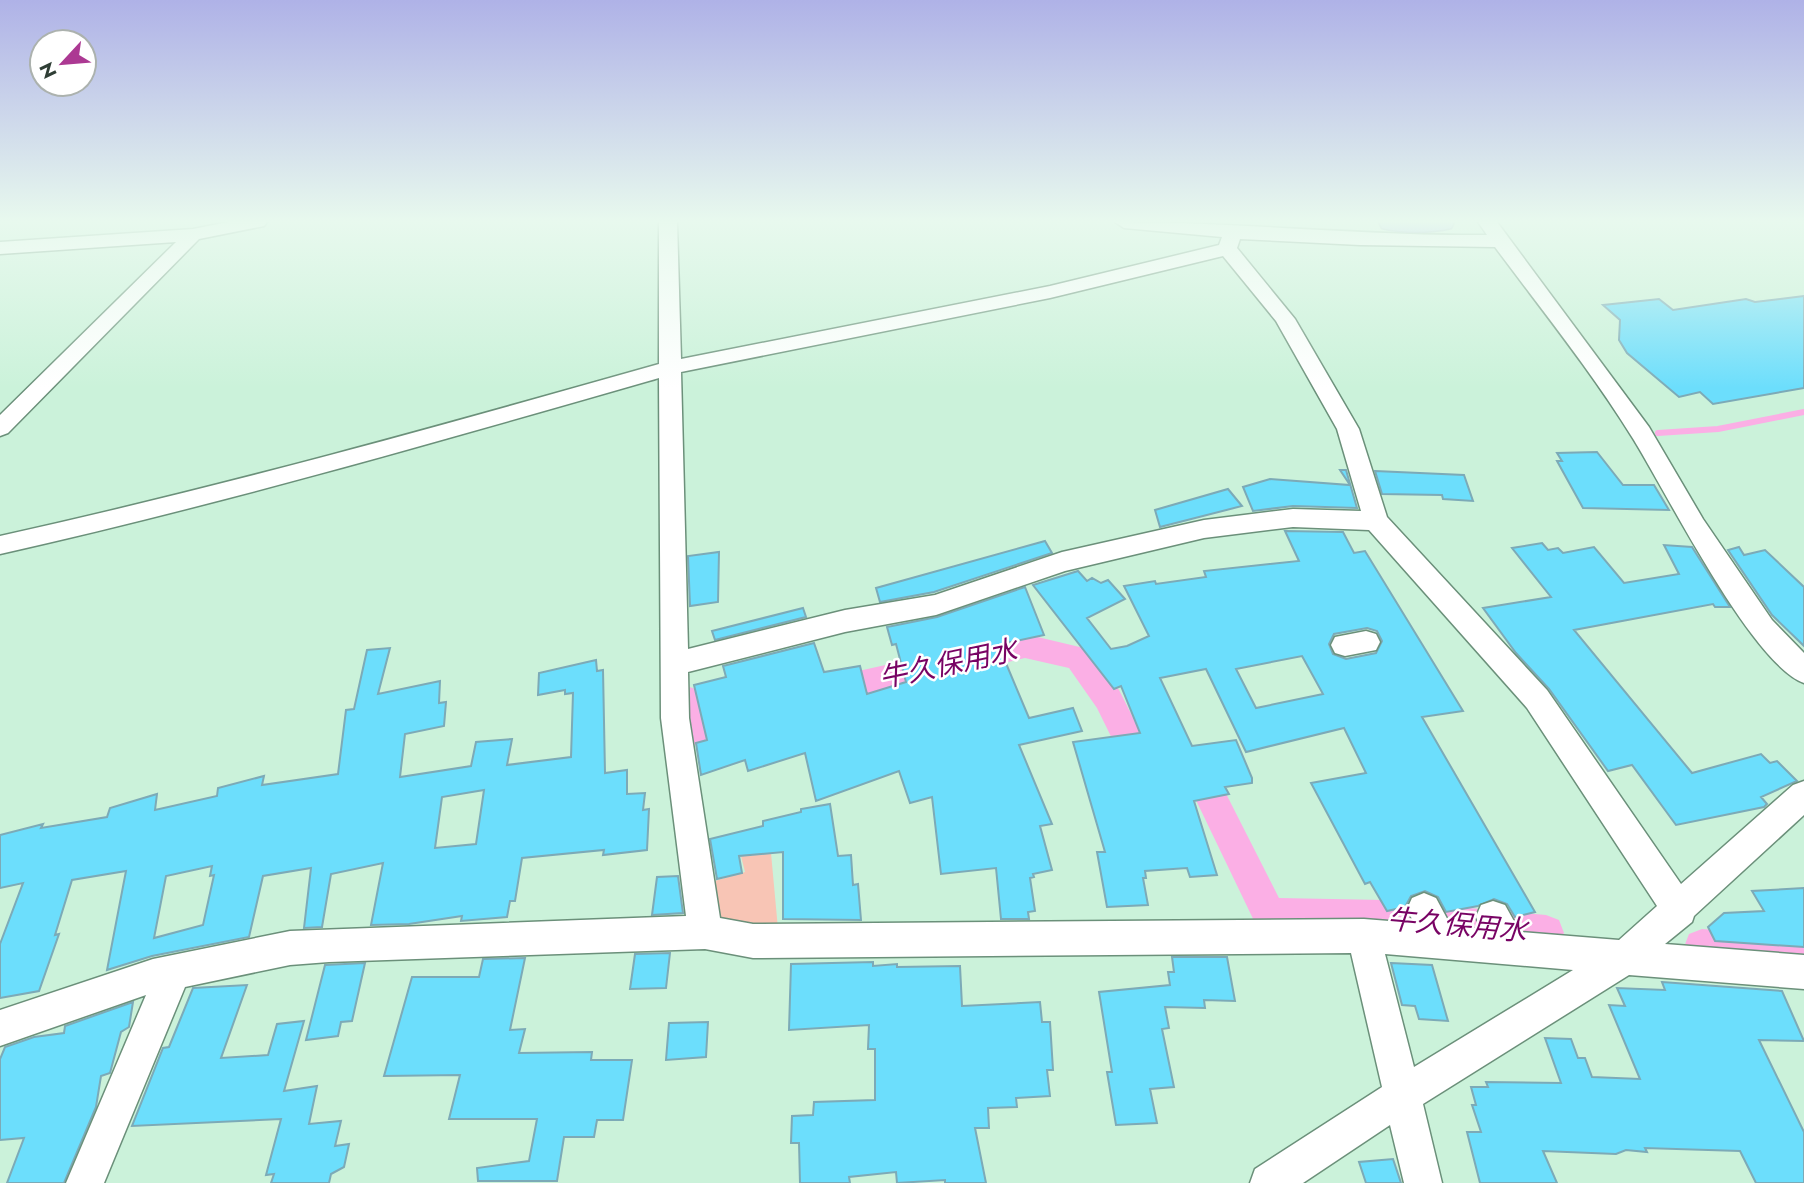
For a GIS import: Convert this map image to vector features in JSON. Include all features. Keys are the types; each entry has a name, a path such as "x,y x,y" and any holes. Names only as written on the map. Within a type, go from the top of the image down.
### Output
{"street":[{"path":"0,428 156,277"},
{"path":"668,277 676,730 705,932"},
{"path":"0,545 304,472 668,368 1049,292 1102,277"},
{"path":"1255,277 1285,319 1348,429 1376,521 1537,699 1679,911"},
{"path":"1529,277 1642,432 1694,525 1762,628 1804,671"},
{"path":"673,664 845,621 936,605 1062,562 1204,529 1293,518 1376,521"},
{"path":"1269,1183 1403,1095 1624,958 1804,795"},
{"path":"0,1028 153,976 290,948 705,932 752,941 1364,936 1435,929 1502,934 1624,958 1804,972"},
{"path":"1364,936 1423,1183"},
{"path":"85,1183 174,972"}],"shaded area":[{"path":"771,853 778,929 749,932 712,915 708,883 745,872 741,856"}],"building":[{"path":"1804,296 1804,388 1713,404 1700,392 1679,397 1627,353 1619,340 1620,320 1603,305 1659,299 1673,310 1746,299 1755,302"},
{"path":"1597,452 1623,485 1654,485 1669,510 1583,508 1557,461 1562,461 1557,453"},
{"path":"1340,470 1346,470 1357,508 1293,506 1253,511 1243,487 1270,479 1350,485"},
{"path":"1375,471 1464,475 1473,501 1443,499 1442,495 1382,494"},
{"path":"1228,489 1242,506 1160,527 1155,510"},
{"path":"1285,531 1343,532 1354,553 1365,551 1463,711 1422,717 1535,912 1515,917 1507,904 1494,899 1478,906 1446,912 1438,897 1425,891 1411,896 1405,907 1387,911 1370,882 1365,884 1311,783 1366,773 1344,728 1246,752 1206,669 1160,678 1192,746 1236,740 1252,778 1252,783 1225,787 1229,794 1194,801 1217,875 1190,877 1187,868 1145,871 1146,878 1143,878 1148,905 1107,907 1097,852 1105,852 1073,742 1140,733 1121,686 1114,689 1033,585 1078,571 1087,581 1092,578 1101,583 1108,580 1125,599 1087,618 1111,649 1127,646 1149,636 1124,586 1206,577 1204,571 1299,561","holes":["1367,628 1377,631 1382,641 1376,653 1346,659 1333,654 1329,644 1334,634","1302,656 1323,694 1256,708 1236,669"]},
{"path":"1045,541 1052,553 934,592 880,602 876,588"},
{"path":"1542,543 1548,550 1558,548 1563,553 1594,547 1624,583 1679,574 1664,545 1692,547 1730,607 1715,607 1713,604 1574,630 1692,773 1761,754 1770,763 1777,761 1797,781 1761,797 1767,804 1764,807 1676,825 1632,765 1608,771 1549,689 1516,653 1483,608 1551,597 1512,548"},
{"path":"1739,547 1744,555 1765,550 1804,587 1804,646 1772,615 1728,550"},
{"path":"719,552 718,602 690,606 688,556"},
{"path":"1025,587 1044,635 1002,644 1003,648 1000,649 1029,718 1073,708 1082,731 1019,745 1052,824 1040,826 1052,870 1033,874 1034,877 1030,878 1035,911 1028,912 1029,919 1001,919 996,868 941,874 932,797 910,803 899,771 816,801 805,753 748,771 745,760 701,775 696,743 707,740 694,685 726,677 723,666 814,643 824,672 860,666 867,694 906,682 896,644 892,645 887,627 937,617"},
{"path":"803,608 806,617 715,640 712,631"},
{"path":"390,648 378,694 440,681 439,703 446,702 444,726 405,734 400,777 471,766 476,742 512,739 507,765 571,757 573,693 565,694 565,690 538,695 539,673 596,660 597,671 603,670 605,773 627,770 627,794 645,793 643,810 649,809 647,850 603,855 604,850 522,858 515,901 510,901 507,917 461,921 462,916 409,924 371,925 383,863 331,874 322,927 304,928 311,868 263,876 249,937 152,956 107,970 126,871 72,880 55,935 59,934 39,991 0,998 0,944 23,883 0,888 0,835 43,824 41,828 107,817 110,808 157,794 155,810 217,796 218,788 264,776 262,785 338,774 346,710 354,709 367,650","holes":["484,790 476,844 435,848 442,797","212,866 210,876 214,875 203,925 154,938 166,876"]},
{"path":"830,804 838,856 851,855 853,885 858,884 861,920 783,919 783,852 739,856 742,873 717,879 710,839 763,826 763,821 801,812 801,809"},
{"path":"678,876 683,913 652,915 657,877"},
{"path":"1804,888 1804,947 1715,941 1708,927 1724,913 1764,911 1752,891"},
{"path":"670,953 666,988 630,989 635,954"},
{"path":"1172,957 1227,957 1235,1001 1204,1000 1205,1008 1165,1007 1169,1028 1162,1029 1174,1087 1150,1089 1157,1123 1116,1125 1107,1072 1112,1072 1099,992 1170,985 1168,972 1174,972"},
{"path":"525,958 510,1030 525,1029 519,1053 592,1052 591,1060 632,1060 623,1120 597,1120 594,1137 564,1137 557,1181 478,1181 477,1168 529,1161 537,1119 449,1119 460,1075 384,1076 412,977 479,977 483,959"},
{"path":"873,962 873,966 960,966 962,1006 1040,1002 1042,1022 1050,1022 1053,1070 1047,1070 1050,1096 1016,1098 1017,1107 988,1108 989,1128 975,1128 986,1183 945,1183 945,1180 897,1183 896,1172 849,1177 850,1183 800,1183 799,1143 791,1143 792,1116 813,1115 814,1102 875,1100 875,1049 868,1049 869,1025 789,1030 791,964"},
{"path":"365,963 352,1021 341,1022 338,1036 306,1040 325,965"},
{"path":"1391,963 1432,965 1448,1021 1419,1019 1415,1006 1402,1005"},
{"path":"1662,982 1782,991 1804,1041 1759,1040 1804,1132 1804,1183 1756,1183 1740,1151 1645,1148 1647,1152 1626,1150 1616,1154 1543,1151 1557,1183 1480,1183 1467,1132 1481,1132 1472,1105 1476,1105 1471,1087 1488,1087 1486,1082 1561,1083 1545,1038 1571,1039 1578,1058 1585,1058 1592,1077 1640,1079 1609,1005 1625,1006 1617,988 1665,990"},
{"path":"247,985 221,1058 268,1055 277,1024 304,1021 284,1091 317,1086 309,1124 341,1121 335,1146 349,1144 344,1167 331,1174 329,1183 271,1183 274,1174 266,1175 281,1119 132,1126 163,1048 169,1047 193,988"},
{"path":"133,1002 129,1027 121,1032 110,1073 101,1076 96,1107 64,1183 7,1183 24,1138 0,1140 0,1059 5,1047 34,1037 64,1033 65,1026"},
{"path":"708,1022 706,1057 666,1060 669,1023"},
{"path":"1393,1159 1401,1183 1366,1183 1359,1162"}],"waterway":[{"path":"1658,433 1718,429 1804,412"},
{"name":"牛久保用水","path":"827,691 1025,646 1078,658 1108,699 1143,769"},
{"name":"牛久保用水","path":"687,699 689,728 700,733 742,719"},
{"name":"牛久保用水","path":"1186,782 1203,780 1269,915 1384,917 1546,933"},
{"name":"牛久保用水","path":"1702,947 1804,955"}]}
